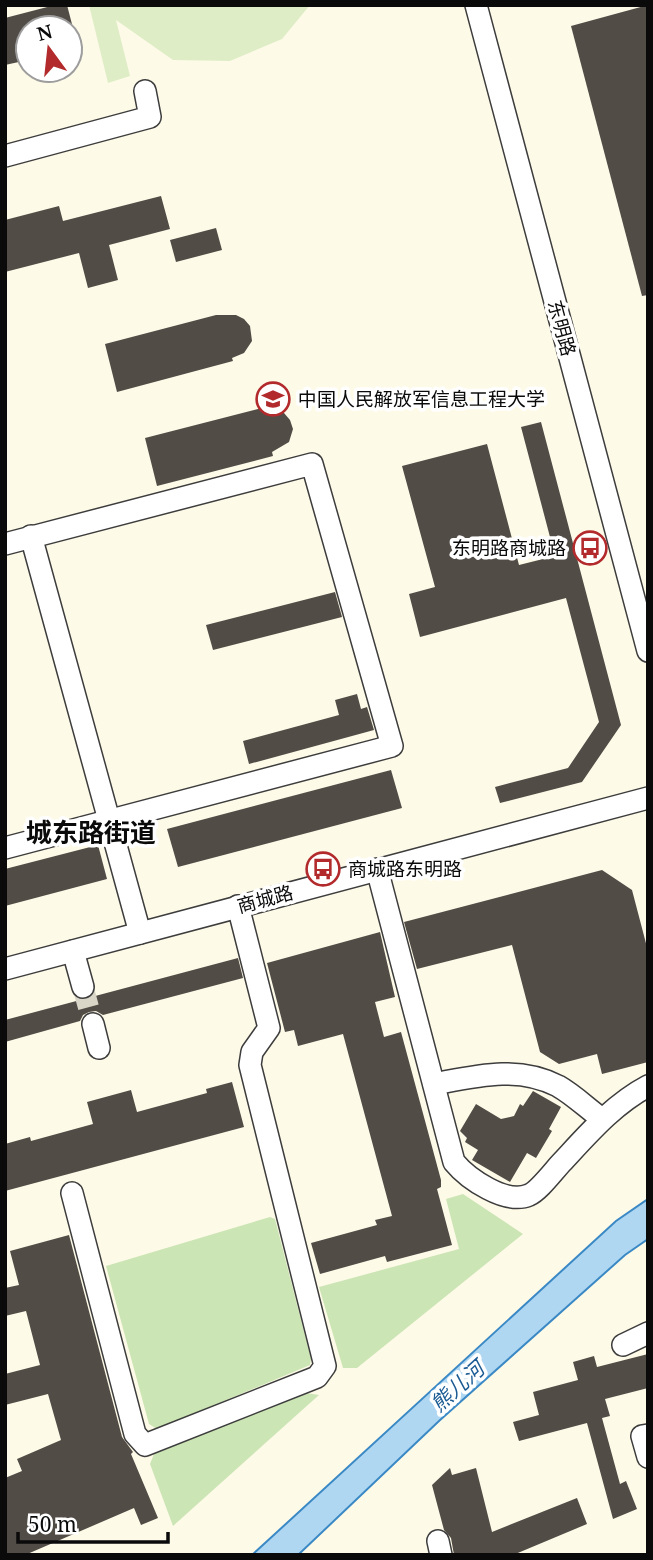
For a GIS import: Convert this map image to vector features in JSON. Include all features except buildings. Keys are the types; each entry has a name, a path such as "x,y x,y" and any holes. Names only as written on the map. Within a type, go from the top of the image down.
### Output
{"street":[{"name":"东明路","path":"476,5 648,651"},
{"path":"5,156 150,117 145,91"},
{"path":"5,544 312,464 392,746 5,848"},
{"path":"31,536 140,933"},
{"name":"商城路","path":"5,969 648,798"},
{"path":"377,869 454,1162 464,1174 505,1196 516,1199 531,1195 602,1119 627,1097 648,1086"},
{"path":"72,1193 135,1434 145,1445 317,1377 325,1366 250,1065 252,1052 269,1028 238,906"},
{"path":"73,951 83,987"},
{"path":"93,1024 99,1048"},
{"path":"434,1084 496,1072 529,1075 559,1087 602,1119"},
{"path":"623,1345 648,1333"},
{"path":"648,1435 642,1436 648,1457"}],"green space":[{"path":"89,5 310,5 282,39 230,61 173,60 116,20 130,76 108,83"},
{"path":"463,1194 523,1234 357,1368 343,1368 319,1287 459,1249 446,1199"},
{"path":"270,1217 275,1219 311,1359 310,1365 157,1429 149,1424 106,1266"},
{"path":"306,1393 319,1395 173,1526 150,1464 154,1454"}],"water":[{"name":"熊儿河","path":"648,1199 648,1239 625,1255 439,1421 298,1555 252,1555 616,1221"}],"tunnel":[{"path":"83,987 93,1024"}],"place":[{"name":"中国人民解放军信息工程大学","path":"273,399"},
{"name":"东明路商城路","path":"590,548"},
{"name":"商城路东明路","path":"323,869"}],"district":[{"name":"城东路街道","path":"91,832"}]}
